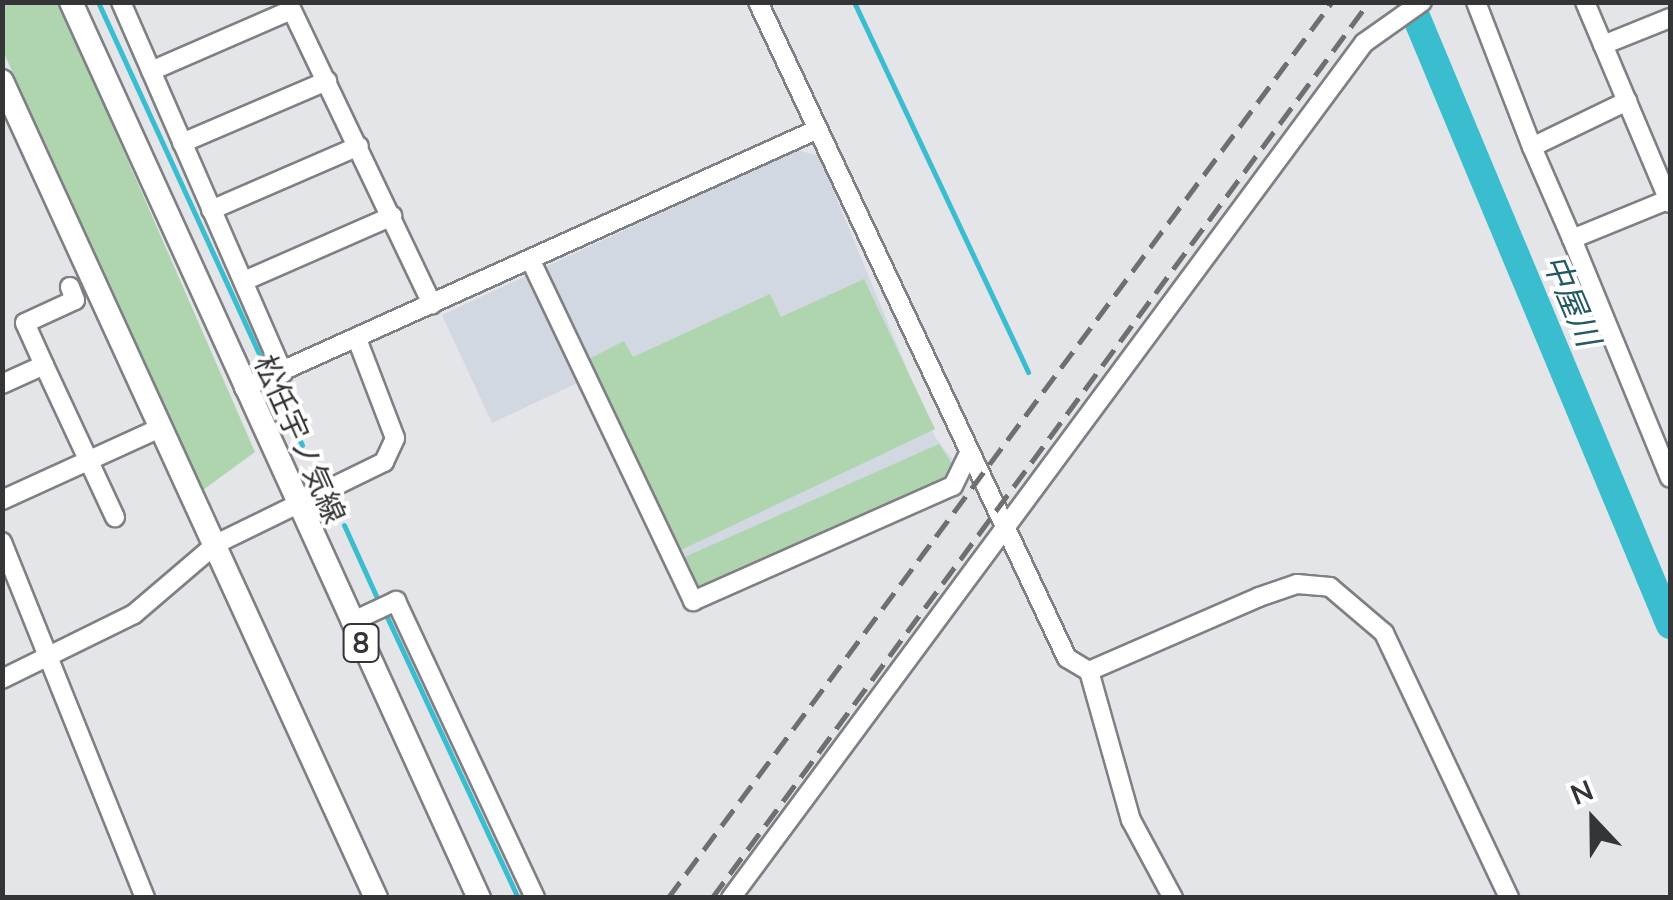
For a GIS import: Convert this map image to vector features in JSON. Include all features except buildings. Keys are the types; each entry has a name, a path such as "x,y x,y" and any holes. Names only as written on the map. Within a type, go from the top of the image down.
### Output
{"main road":[{"name":"松任宇ノ気線","path":"71,2 479,898"},
{"path":"2,81 376,898"}],"street":[{"path":"121,2 283,373"},
{"path":"758,2 1066,658 1089,671 1130,820 1174,898"},
{"path":"1476,2 1670,478"},
{"path":"1572,239 1670,201 1586,2"},
{"path":"151,71 290,6 432,304"},
{"path":"731,898 1364,42 1416,7"},
{"path":"1604,45 1670,18"},
{"path":"182,143 326,81"},
{"path":"1532,147 1627,101"},
{"path":"244,388 816,130"},
{"path":"212,210 359,146"},
{"path":"244,281 392,216"},
{"path":"531,261 693,602 953,486 969,453"},
{"path":"70,287 76,300 25,323 91,459 114,517"},
{"path":"2,679 134,614 216,544 296,500 384,462 395,438 357,339"},
{"path":"2,384 44,365"},
{"path":"2,500 162,427"},
{"path":"2,542 52,656 145,898"},
{"path":"1089,671 1297,584 1330,587 1384,633 1509,898"},
{"path":"351,622 396,601 535,898"}],"shaded area":[{"path":"797,150 819,156 935,437 958,466 696,593 590,377 492,423 442,315"}],"green space":[{"path":"2,3 59,3 255,452 203,490 3,51"},
{"path":"864,279 935,429 677,552 587,360 624,341 633,357 770,294 781,317"},
{"path":"939,444 956,470 944,483 692,593 678,560"}],"waterway":[{"path":"98,2 264,364"},
{"path":"854,2 1028,372"},
{"name":"中屋川","path":"1410,2 1670,625"},
{"path":"275,387 302,445"},
{"path":"344,525 379,602"},
{"path":"387,617 518,898"}],"railway":[{"path":"668,898 1332,2"},
{"path":"712,898 1369,2"}]}
